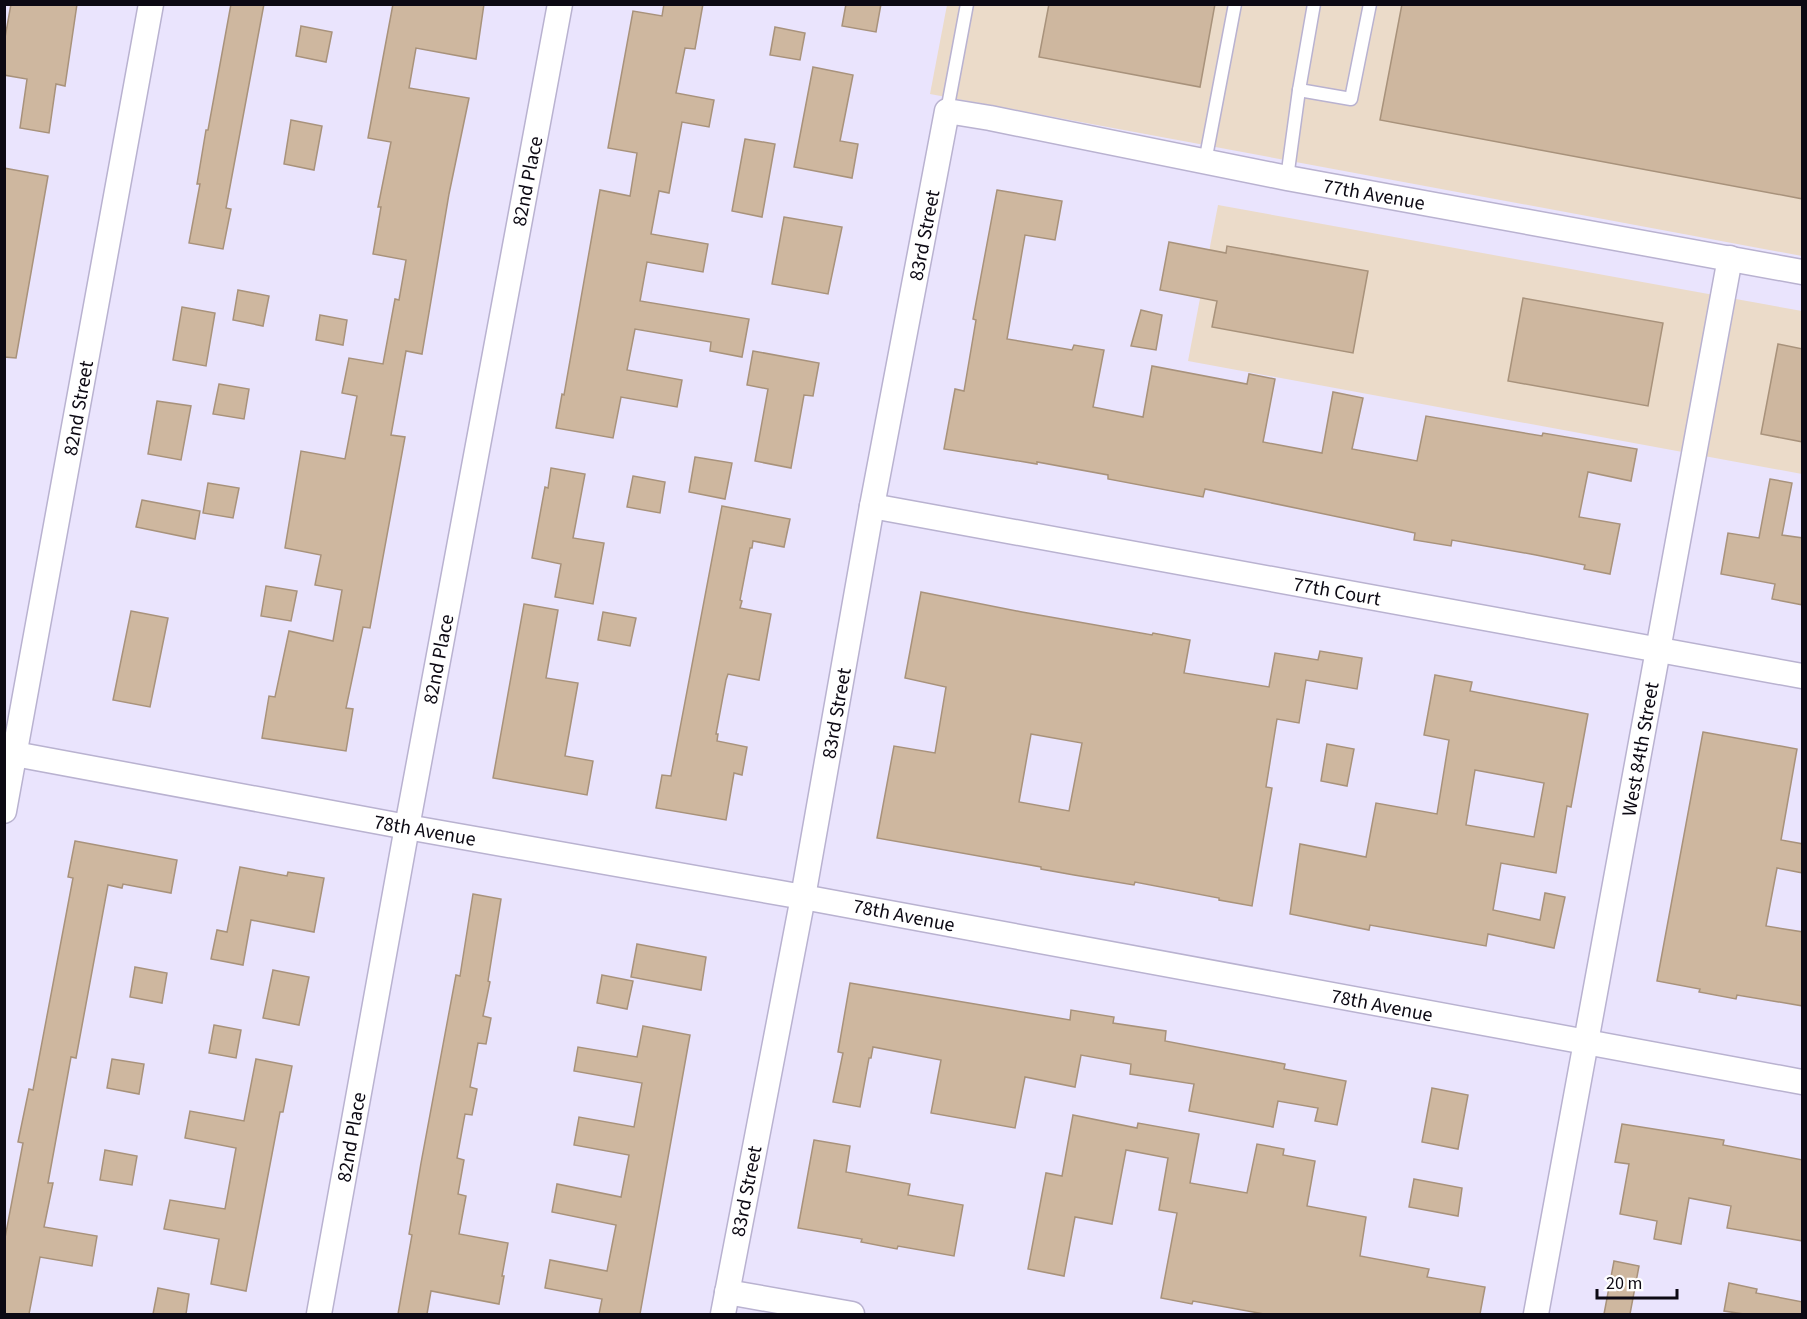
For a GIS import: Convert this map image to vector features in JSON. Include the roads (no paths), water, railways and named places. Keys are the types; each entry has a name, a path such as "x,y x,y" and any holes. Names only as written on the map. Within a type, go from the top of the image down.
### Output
{"street":[{"name":"82nd Street","path":"4,811 10,753 151,4"},
{"name":"82nd Place","path":"319,1314 560,4"},
{"name":"77th Avenue","path":"947,111 1287,178 1803,272"},
{"name":"83rd Street","path":"725,1303 803,897 872,506 947,111"},
{"name":"West 84th Street","path":"1536,1314 1730,258"},
{"name":"77th Court","path":"872,506 1803,676"},
{"name":"78th Avenue","path":"10,753 1803,1082"},
{"path":"725,1303 852,1314"}],"lane":[{"path":"947,111 967,4"},
{"path":"1205,162 1235,4"},
{"path":"1287,178 1314,4"},
{"path":"1299,90 1351,99 1370,4"}]}
